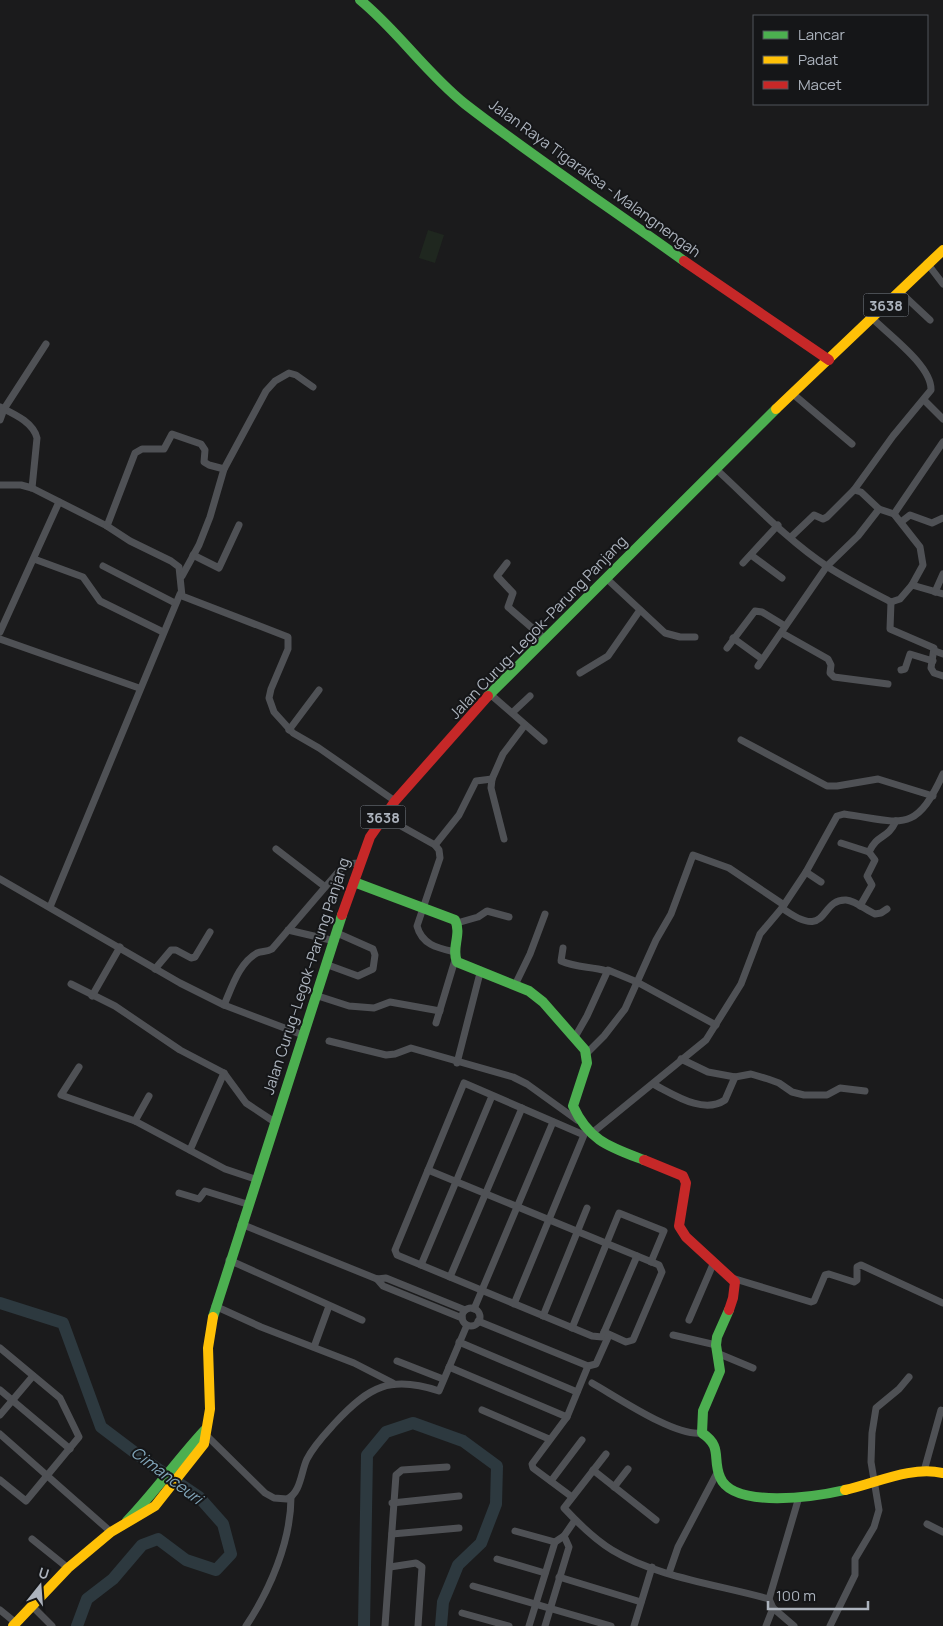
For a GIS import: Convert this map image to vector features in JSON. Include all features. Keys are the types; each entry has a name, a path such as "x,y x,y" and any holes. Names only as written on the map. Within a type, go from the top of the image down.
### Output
{"main road":[{"name":"Jalan Raya Tigaraksa - Malangnengah","path":"360,0 380,16 408,49 464,103 709,278 828,360"},
{"name":"Jalan Curug–Legok–Parung Panjang","path":"111,1532 124,1524 158,1496 183,1461 200,1450 206,1432 210,1404 208,1347 215,1306 274,1121 318,996 359,863 370,837 383,816 490,694 716,469 927,263 943,250"},
{"path":"354,882 450,917 457,923 459,931 455,956 459,964 515,985 543,1002 587,1053 587,1063 574,1101 574,1113 577,1120 616,1150 683,1176 686,1183 679,1226 686,1236 732,1278 735,1290 717,1349 720,1372 703,1411 702,1433 713,1439 716,1445 717,1474 721,1482 737,1492 753,1496 799,1497 821,1495 873,1483 886,1478 924,1471 943,1473"},
{"path":"14,1624 68,1568 111,1532"}],"street":[{"path":"927,263 943,284"},
{"path":"899,291 930,320"},
{"path":"791,537 814,515 823,519 827,517 854,490 893,436 931,390 926,371 872,318"},
{"path":"0,420 2,408 46,344"},
{"path":"50,907 108,771 139,688 180,594 182,576 210,518 224,469 257,405 275,380 285,374 293,373 313,387"},
{"path":"793,394 852,444"},
{"path":"924,400 943,419"},
{"path":"2,408 29,424 35,431 37,438 32,488"},
{"path":"107,526 135,453 142,449 164,450 172,434 199,443 205,450 204,462 209,466 224,469"},
{"path":"894,514 943,442"},
{"path":"716,469 791,537 827,566 891,602 900,600 912,585 923,565 922,553 916,542 894,514 879,509 861,492 854,490"},
{"path":"0,485 21,485 32,488 171,561 179,567 182,576"},
{"path":"0,632 19,586 28,574 59,502"},
{"path":"733,638 760,662 827,566 858,536 879,509"},
{"path":"901,522 910,515 932,523 943,518"},
{"path":"193,555 219,568 239,525"},
{"path":"743,563 778,525"},
{"path":"751,555 782,578"},
{"path":"34,559 83,577 100,601 163,632"},
{"path":"507,563 497,576 513,592 508,607 546,640"},
{"path":"103,566 176,603"},
{"path":"912,585 939,593 943,574"},
{"path":"606,578 665,633 680,637 695,637"},
{"path":"180,594 288,637 288,649 275,677 269,698 274,712 290,730 395,801"},
{"path":"891,602 890,628 932,646 935,651 943,654"},
{"path":"580,673 608,656 640,610"},
{"path":"727,648 752,613 757,611 828,659 832,665 830,673 834,677 888,684"},
{"path":"0,639 139,688"},
{"path":"935,651 932,670 943,676"},
{"path":"901,670 905,669 910,654 933,661"},
{"path":"290,730 319,690"},
{"path":"490,694 513,712 544,741"},
{"path":"513,712 530,696"},
{"path":"504,839 491,788 492,779 503,754 525,725"},
{"path":"741,740 827,786 878,779 932,796"},
{"path":"592,1133 706,1040 741,984 760,934 783,906 806,872 839,815 905,821 917,816 932,796 943,774"},
{"path":"435,845 459,815 476,781 492,779"},
{"path":"383,816 435,845 439,850 440,858 417,926 424,941 455,956 436,1023"},
{"path":"869,852 875,841 890,834 896,821"},
{"path":"841,843 869,852 875,860 867,878 872,885 860,906"},
{"path":"276,849 324,886"},
{"path":"587,1053 621,1015 659,934 672,914 693,855 729,868 798,917 813,922 821,919 828,909 836,903 848,900 877,914 887,908"},
{"path":"224,1005 243,966 258,952 272,949 324,886 330,882 345,864 359,863"},
{"path":"806,872 821,882"},
{"path":"0,879 155,969 224,1005 303,1035"},
{"path":"457,923 478,917 487,911 509,918"},
{"path":"515,985 530,954 545,914"},
{"path":"288,930 336,937 373,949 375,955 373,970 358,976 328,965"},
{"path":"155,969 171,950 176,950 191,958 195,957 210,932"},
{"path":"92,996 120,947"},
{"path":"564,948 560,960 584,969 591,967 607,972 611,971 637,982 716,1025"},
{"path":"575,1037 607,972"},
{"path":"457,1063 480,973"},
{"path":"70,984 122,1011 180,1050 224,1073 246,1103 274,1121"},
{"path":"318,996 349,1006 374,1008 390,1002 440,1011"},
{"path":"329,1041 386,1054 395,1054 411,1048 457,1063 521,1080 577,1120"},
{"path":"682,1059 708,1072 735,1077 751,1074 778,1083 792,1092 804,1095 827,1094 840,1088 865,1091"},
{"path":"79,1067 61,1095 135,1121 225,1169 255,1179"},
{"path":"190,1150 224,1073"},
{"path":"653,1084 686,1101 712,1106 725,1100 735,1077"},
{"path":"514,1304 584,1135 464,1084 395,1250 397,1255 482,1290 514,1304 596,1338 606,1334"},
{"path":"135,1121 149,1096"},
{"path":"421,1265 492,1096"},
{"path":"450,1277 522,1108"},
{"path":"474,1309 553,1122"},
{"path":"428,1170 660,1265 662,1272 633,1340 626,1342 606,1334"},
{"path":"179,1193 199,1199 206,1192 247,1204"},
{"path":"543,1316 587,1208"},
{"path":"572,1328 619,1213 664,1231 651,1262"},
{"path":"242,1224 377,1279 383,1286 462,1318 467,1325 474,1326 478,1321 479,1315 474,1309"},
{"path":"478,1321 588,1366 596,1364 637,1256"},
{"path":"229,1260 362,1320"},
{"path":"689,1320 714,1262"},
{"path":"732,1278 811,1302 814,1301 825,1275 830,1274 854,1282 857,1280 857,1267 861,1265 943,1303"},
{"path":"377,1279 386,1278 465,1310 474,1309"},
{"path":"215,1306 354,1362 392,1383"},
{"path":"314,1347 329,1306"},
{"path":"462,1318 465,1310"},
{"path":"246,1626 266,1588 283,1546 291,1515 291,1497 297,1488 306,1460 321,1439 345,1412 369,1392 392,1383 418,1384 439,1391 467,1325"},
{"path":"673,1335 717,1349 753,1368"},
{"path":"459,1342 577,1392"},
{"path":"0,1348 60,1398 79,1437 26,1501 0,1480"},
{"path":"396,1361 444,1379"},
{"path":"449,1366 566,1417"},
{"path":"572,1497 533,1468 532,1464 566,1417 588,1366"},
{"path":"0,1415 33,1376"},
{"path":"830,1626 855,1575 855,1559 878,1517 878,1501 873,1483 872,1442 876,1408 899,1389 909,1377"},
{"path":"592,1383 686,1433 702,1433"},
{"path":"0,1390 70,1449"},
{"path":"482,1410 549,1439"},
{"path":"924,1471 941,1410"},
{"path":"206,1432 265,1493 279,1499 291,1497"},
{"path":"0,1434 111,1532"},
{"path":"551,1481 582,1440"},
{"path":"606,1454 564,1508 575,1520 610,1549 652,1567 769,1599"},
{"path":"385,1626 394,1479 398,1472 447,1467"},
{"path":"614,1487 628,1469"},
{"path":"593,1470 656,1520"},
{"path":"669,1573 678,1546 717,1474"},
{"path":"392,1504 459,1496"},
{"path":"794,1626 773,1608 769,1599 799,1497"},
{"path":"529,1626 555,1542 564,1536 575,1520"},
{"path":"927,1524 943,1532"},
{"path":"392,1534 458,1528"},
{"path":"515,1531 555,1542"},
{"path":"545,1626 568,1547 564,1536"},
{"path":"32,1539 68,1568"},
{"path":"497,1559 545,1573"},
{"path":"390,1567 416,1563 422,1567 418,1626"},
{"path":"634,1626 652,1567"},
{"path":"559,1577 641,1602"},
{"path":"473,1586 611,1626"},
{"path":"32,1606 52,1626"},
{"path":"766,1626 773,1608"},
{"path":"0,1610 14,1624"},
{"path":"462,1613 509,1626"}],"shaded area":[{"path":"428,230 444,235 435,263 419,258"}],"waterway":[{"name":"Cimanceuri","path":"0,1303 63,1323 101,1427 146,1461 199,1497 223,1524 231,1554 216,1570 186,1560 158,1539 142,1545 113,1579 87,1599 77,1626"},
{"name":"Cimanceuri","path":"364,1626 367,1455 386,1432 413,1423 463,1441 497,1466 496,1504 481,1543 458,1565 443,1602 441,1626"}],"traffic: fast":[{"path":"360,0 387,25 437,79 465,104 684,261"},
{"path":"488,696 776,409"},
{"path":"354,882 455,920 457,925 455,952 457,962 529,991 543,1002 585,1050 587,1063 573,1106 579,1118 602,1141 644,1160"},
{"path":"213,1317 342,915"},
{"path":"729,1310 717,1337 716,1345 720,1371 703,1411 702,1433 713,1443 720,1477 728,1487 741,1494 758,1497 797,1497 845,1490"},
{"path":"127,1521 205,1430"}],"traffic: slow":[{"path":"776,409 943,250"},
{"path":"13,1626 68,1568 111,1532 155,1506 204,1444 210,1409 208,1348 213,1317"},
{"path":"845,1490 906,1473 931,1471 943,1473"}],"traffic: jam":[{"path":"684,261 829,360"},
{"path":"342,915 370,837 395,801 488,696"},
{"path":"644,1160 683,1176 686,1183 679,1226 686,1237 735,1282 729,1310"}]}
